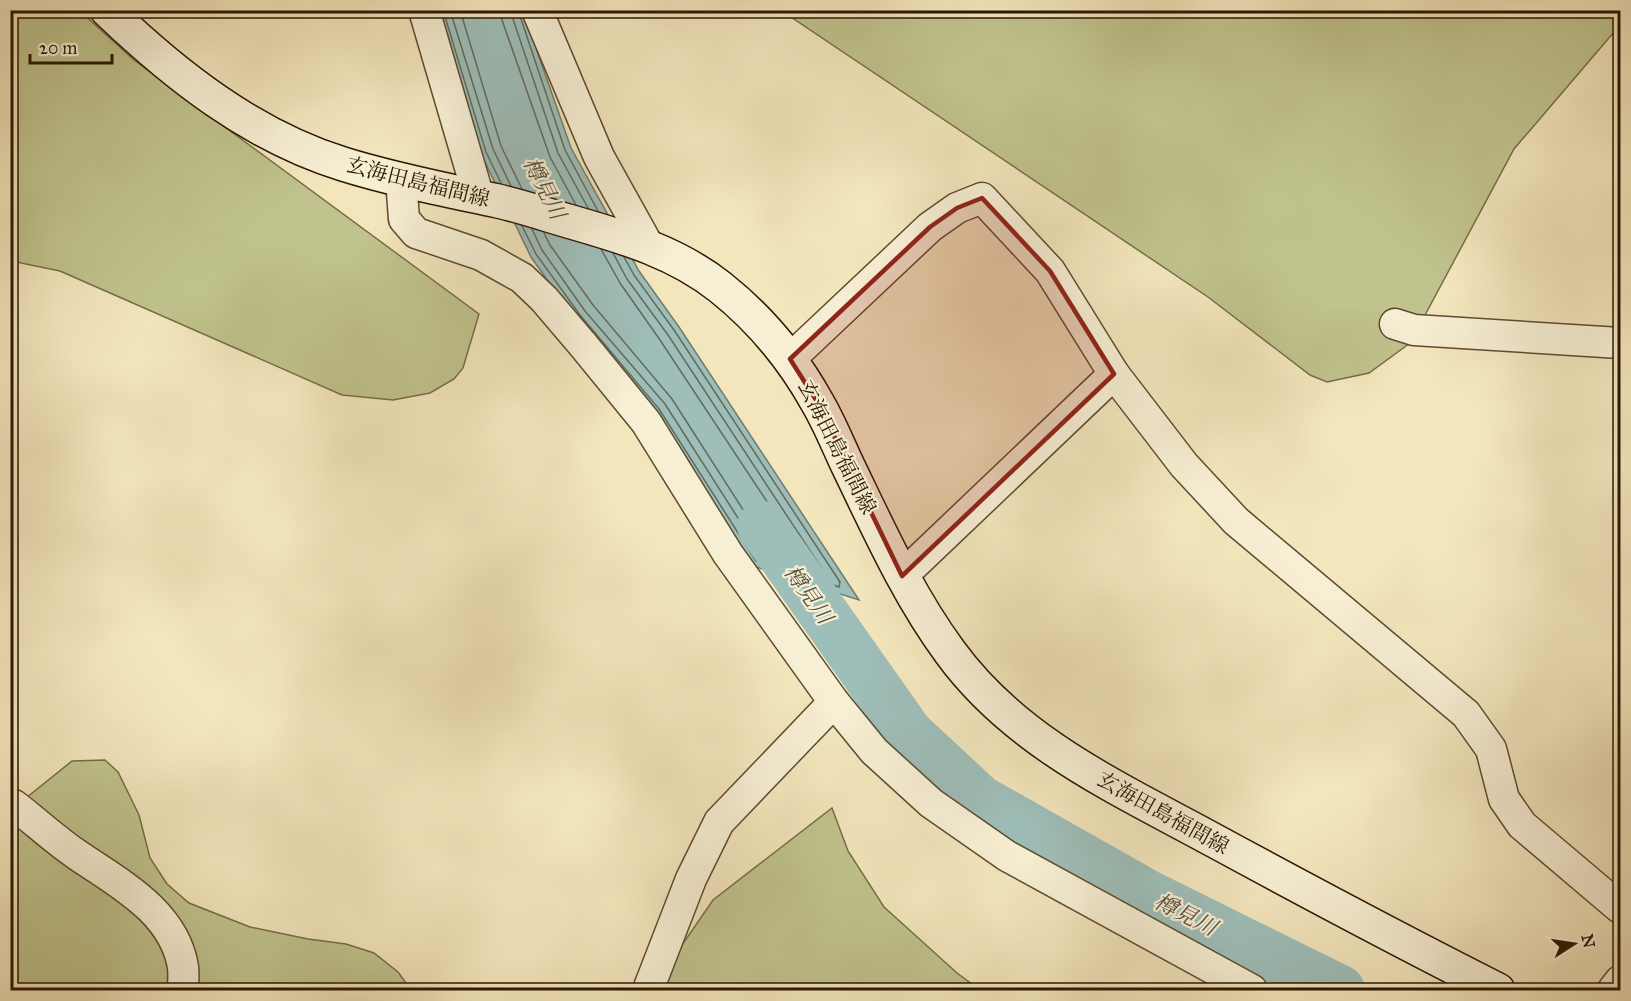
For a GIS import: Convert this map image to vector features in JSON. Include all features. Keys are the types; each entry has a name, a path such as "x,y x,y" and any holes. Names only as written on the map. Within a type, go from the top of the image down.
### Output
{"main road":[{"name":"玄海田島福間線","path":"107,10 174,70 231,111 292,145 342,164 489,200 636,241 686,264 720,287 749,314 790,359 818,403 902,576 952,656 984,692 1023,728 1070,762 1358,919 1498,990"}],"street":[{"path":"424,10 489,200"},
{"path":"537,10 636,241"},
{"path":"401,179 404,219 416,233 481,255 522,278 544,299 584,346 646,422 728,554 834,702 874,751 931,803 1007,856 1252,990"},
{"path":"790,359 930,227 957,208 982,198 1050,272 1114,374 1184,465 1236,521 1466,714 1491,748 1504,799 1522,825 1620,908"},
{"path":"1395,324 1414,330 1620,343"},
{"path":"902,576 1114,374"},
{"path":"648,990 691,879 719,822 834,702"},
{"path":"14,805 152,909 164,923 177,946 183,967 183,990"},
{"path":"1613,990 1620,981"}],"highlighted area":[{"path":"982,198 1050,271 1114,374 902,576 818,403 790,359 930,227 957,208"}],"green space":[{"path":"1620,10 1620,25 1514,149 1410,343 1369,373 1327,382 1310,375 1208,297 782,11"},
{"path":"10,11 80,11 134,60 479,314 463,368 454,379 430,393 393,400 342,395 60,271 11,261"},
{"path":"105,760 118,772 139,815 150,858 167,884 189,903 250,927 346,944 374,953 398,972 411,990 11,990 11,810 72,761"},
{"path":"832,808 848,851 884,907 957,973 980,990 651,990 713,900"}],"water":[{"path":"436,11 523,11 571,148 639,271 679,327 859,600 753,566 575,319 531,257 481,154"}],"waterway":[{"name":"樽見川","path":"762,526 908,733 980,800 1150,896 1340,990"}]}
